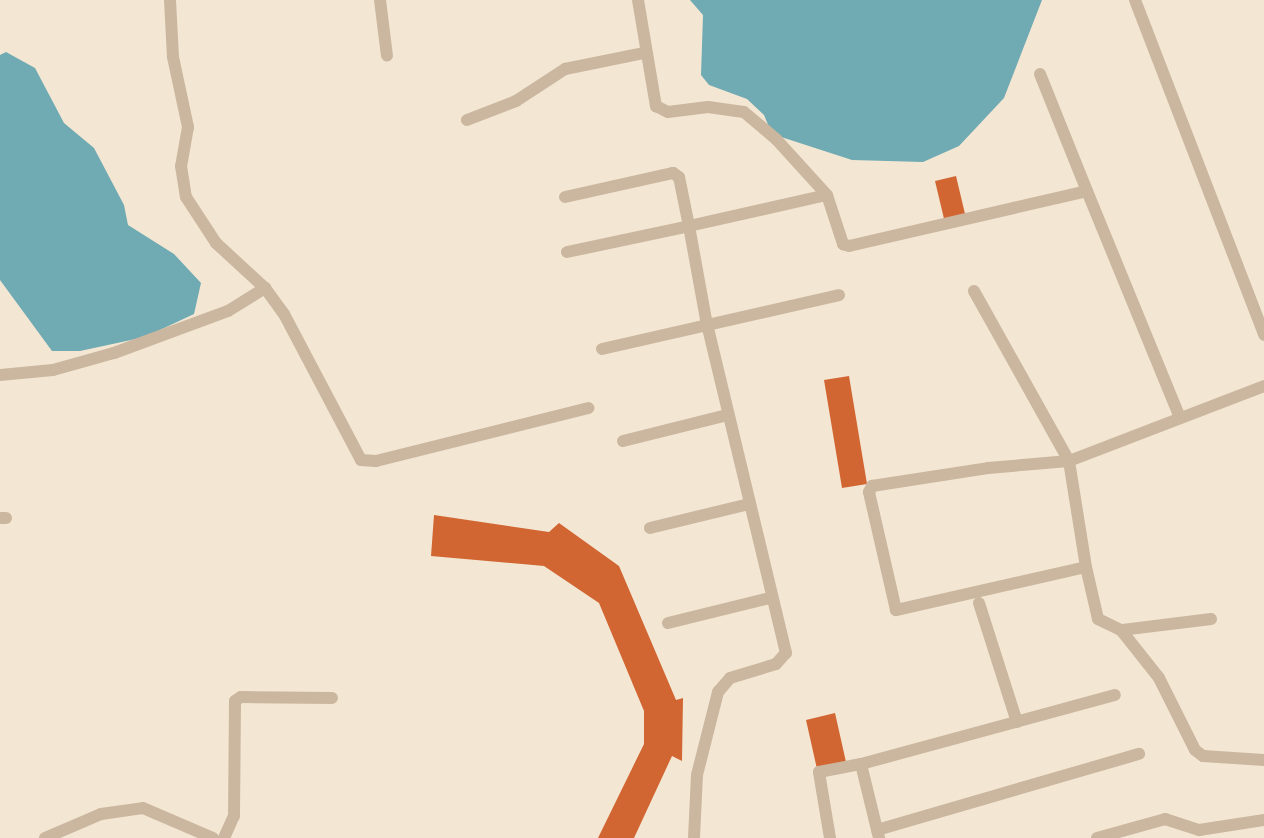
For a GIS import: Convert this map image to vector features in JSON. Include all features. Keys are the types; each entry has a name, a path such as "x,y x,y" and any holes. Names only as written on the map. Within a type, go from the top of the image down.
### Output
{"street":[{"path":"170,0 173,57 188,127 181,166 186,197 216,243 265,288 284,314 362,460 376,461 589,408"},
{"path":"380,0 387,56"},
{"path":"638,0 644,53 660,110 728,106 744,112 776,139 827,195 843,244 849,246 1087,191"},
{"path":"1135,0 1264,335"},
{"path":"467,120 516,101 565,69 644,53"},
{"path":"1040,74 1180,418"},
{"path":"565,197 673,173 679,177 707,325 727,415 770,598 786,654 776,664 730,678 718,692 697,774 694,838"},
{"path":"567,252 827,195"},
{"path":"0,375 53,370 114,353 228,311 265,288"},
{"path":"974,291 1069,461 1086,567 1098,619 1121,630 1159,678 1195,750 1220,758 1264,760"},
{"path":"602,349 839,295"},
{"path":"1086,567 896,610 869,492 872,486 988,468 1069,461 1264,386"},
{"path":"623,441 727,415"},
{"path":"650,528 749,504"},
{"path":"668,623 770,598"},
{"path":"979,603 1017,722"},
{"path":"1121,630 1211,619"},
{"path":"830,838 819,772 861,764 1115,695"},
{"path":"224,838 234,816 235,701 241,697 332,698"},
{"path":"861,764 878,834 1138,754"},
{"path":"45,838 100,814 143,808 213,838"},
{"path":"1097,838 1164,819 1199,830 1264,820"}],"water":[{"path":"690,0 1042,0 1004,98 959,146 923,162 852,160 772,134 764,115 747,99 709,85 701,75 703,15"},
{"path":"6,52 35,68 64,123 94,148 124,205 128,225 174,254 201,283 194,314 145,337 80,351 52,351 0,280 0,55"}],"building":[{"path":"956,176 966,218 945,223 935,181"},
{"path":"849,376 867,484 842,488 824,380"},
{"path":"434,515 549,532 559,523 619,566 676,700 683,698 682,761 672,756 634,838 598,838 644,744 644,711 599,603 544,566 431,556"},
{"path":"835,713 846,762 817,769 806,720"}]}
